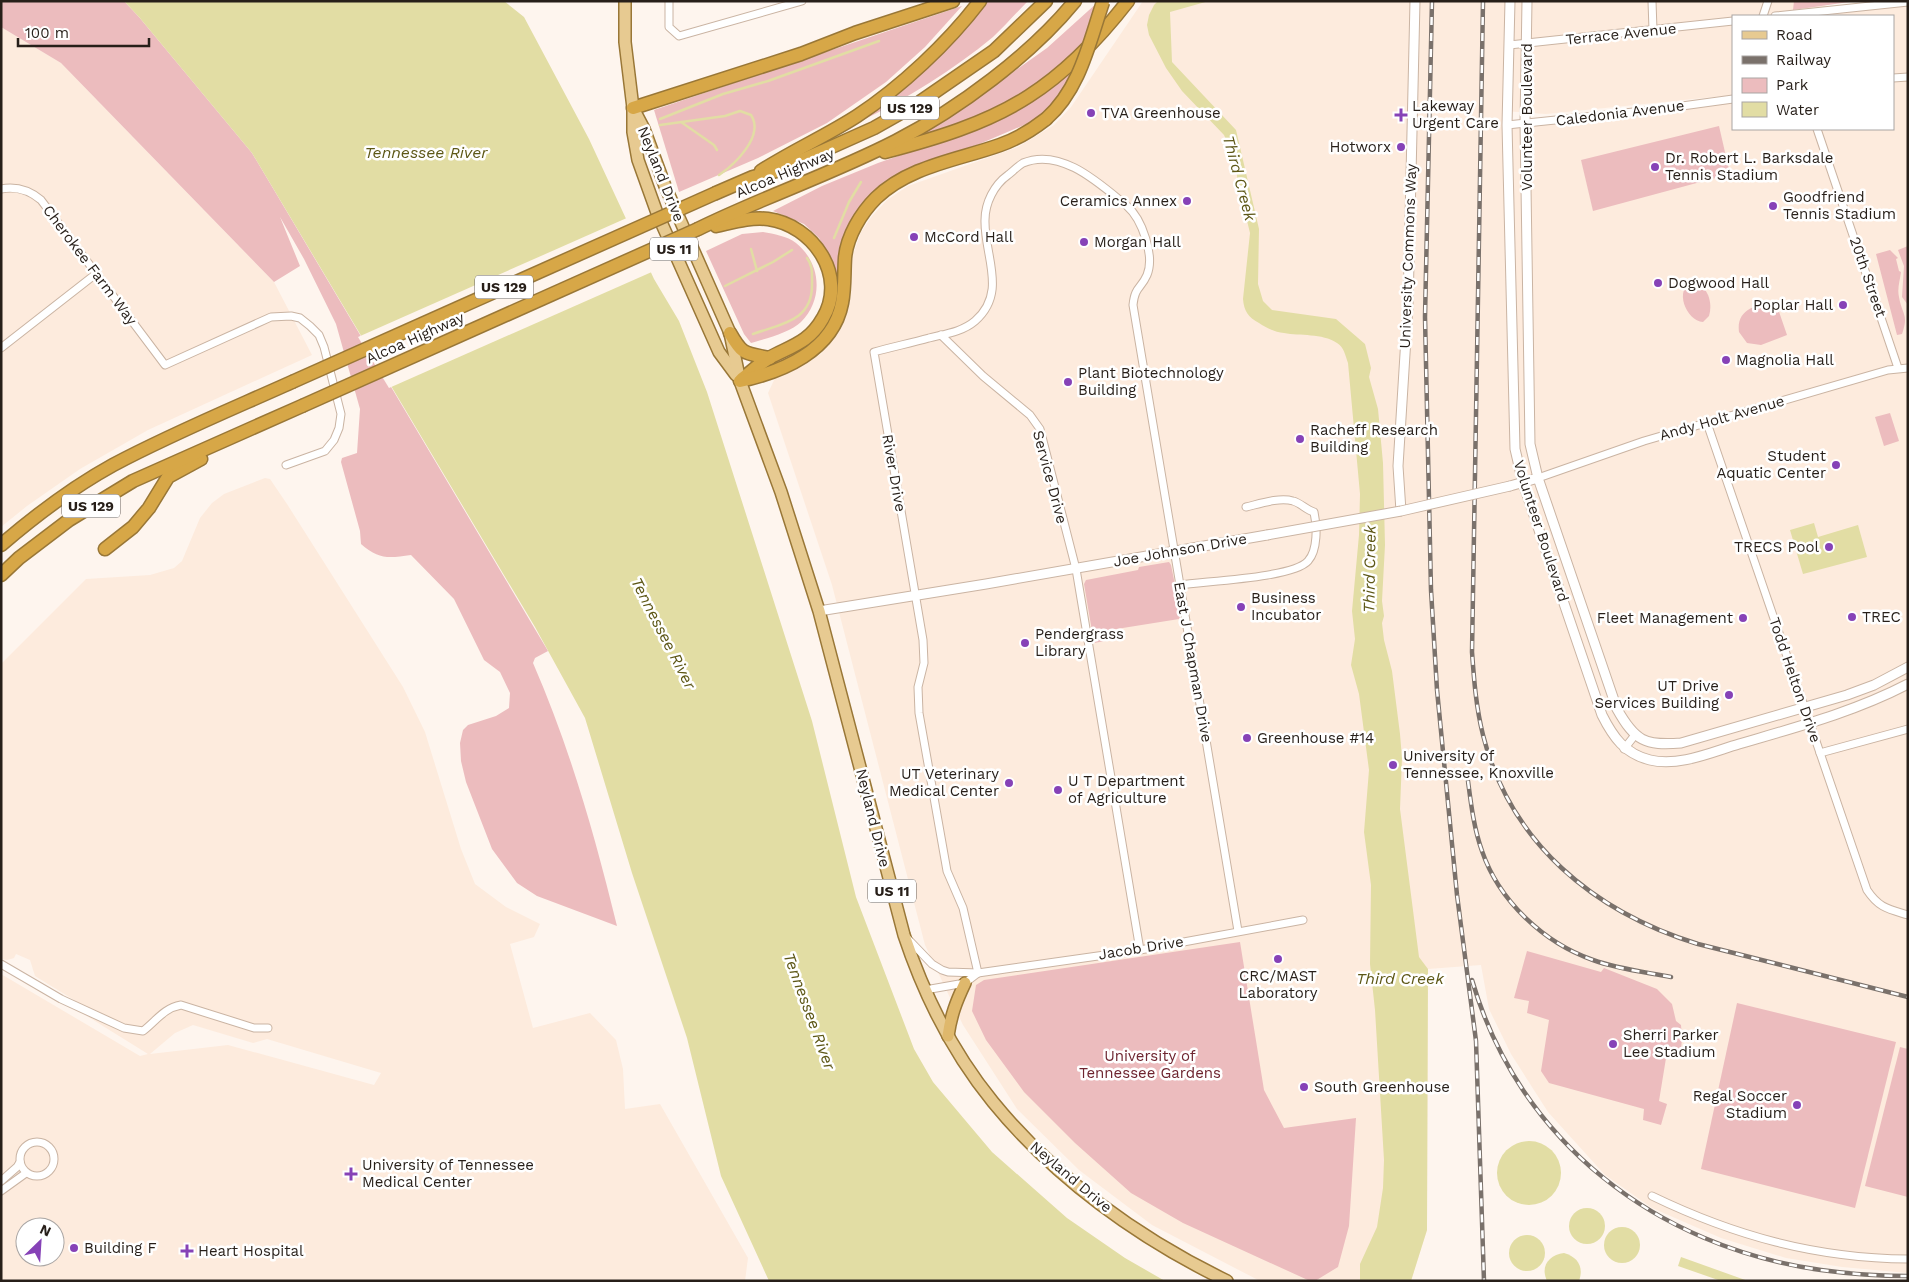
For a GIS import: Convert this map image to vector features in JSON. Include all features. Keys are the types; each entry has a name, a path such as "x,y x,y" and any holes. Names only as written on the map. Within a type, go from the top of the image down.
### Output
{"highway":[{"path":"632,108 801,54 855,33 953,1"},
{"path":"753,177 778,160 858,115 894,88 953,33 980,1"},
{"name":"Alcoa Highway","path":"1,545 24,525 66,494 111,466 292,382 716,193 753,177 789,166 874,128 920,102 994,50 1046,1"},
{"name":"Alcoa Highway","path":"1,575 19,558 69,520 133,481 698,229 729,219 896,140 971,94 1026,50 1075,1"},
{"path":"740,381 764,376 796,361 807,355 825,338 838,317 842,303 845,255 849,242 856,226 866,211 887,188 906,176 1019,137 1046,119 1064,101 1078,77 1104,1"},
{"path":"853,161 902,148 967,126 1029,96 1058,75 1090,46 1128,1"},
{"path":"729,219 770,219 800,230 814,242 827,265 831,281 831,295 828,308 814,331 802,342 770,358 740,381"},
{"path":"730,333 738,348 747,354 770,358"},
{"path":"105,550 133,527 149,508 168,478 192,463 264,430 274,418"},
{"path":"948,1036 951,1014 965,983"}],"main road":[{"name":"Neyland Drive","path":"625,1 625,42 632,108 632,132 638,160 646,184 720,352 740,381"},
{"name":"Neyland Drive","path":"632,108 644,129 665,186 730,333 740,381 780,492 819,611 904,935 925,990 948,1036 992,1101 1030,1143 1062,1172 1091,1197 1125,1222 1196,1266 1227,1281"}],"street":[{"path":"669,1 669,27 679,36 802,1"},
{"name":"University Commons Way","path":"1401,511 1398,466 1408,306 1415,1"},
{"name":"Volunteer Boulevard","path":"1510,1 1507,125 1515,448 1523,483 1602,715 1614,738 1624,749"},
{"name":"Volunteer Boulevard","path":"1527,1 1525,124 1530,444 1538,478 1617,709 1635,736"},
{"path":"1652,1 1653,30"},
{"path":"1763,15 1768,1"},
{"path":"1785,15 1908,2"},
{"path":"1832,15 1837,10"},
{"name":"Terrace Avenue","path":"1509,45 1732,21"},
{"path":"1894,78 1908,77"},
{"name":"Caledonia Avenue","path":"1507,125 1732,99"},
{"name":"20th Street","path":"1817,130 1898,368"},
{"name":"East J Chapman Drive","path":"941,335 957,332 974,321 984,311 992,296 992,269 984,220 991,193 1004,178 1023,164 1049,159 1076,169 1103,186 1132,211 1148,244 1151,258 1147,276 1134,292 1132,305 1238,931"},
{"name":"Cherokee Farm Way","path":"1,189 22,189 32,193 41,200 165,365 271,317 291,316 300,318 310,326 319,335 324,347 342,414 334,440 325,451 286,465"},
{"path":"1,348 97,273"},
{"name":"River Drive","path":"941,335 874,352 914,594 922,626 924,653 923,668 918,687 919,713 947,871 964,908 978,973"},
{"name":"Service Drive","path":"941,335 983,376 1030,415 1040,430 1076,569 1140,950"},
{"name":"Andy Holt Avenue","path":"1538,478 1707,422 1898,368 1908,368"},
{"name":"Todd Helton Drive","path":"1707,422 1867,890 1874,901 1885,908 1908,914"},
{"name":"Joe Johnson Drive","path":"819,611 1076,569 1401,511 1538,478"},
{"path":"1180,585 1277,573 1297,569 1310,559 1314,550 1314,512 1293,501 1278,501 1246,507"},
{"path":"1908,667 1874,685 1804,708 1682,743 1654,744 1635,736 1624,749 1652,760 1685,759 1864,705 1908,684"},
{"path":"1820,753 1908,729"},
{"name":"Jacob Drive","path":"904,935 932,964 942,970 957,973 978,973 1140,950 1303,920"},
{"path":"1,964 61,999 124,1028 143,1031 172,1006 181,1005 254,1028 268,1028"},
{"name":"Jacob Drive","path":"925,990 965,983 978,973"},
{"path":"1,1181 17,1167 24,1147 34,1142 45,1144 53,1152 54,1163 48,1173 37,1176 26,1173 20,1162"},
{"path":"1,1191 26,1173"},
{"path":"1652,1196 1718,1225 1792,1247 1854,1257 1908,1259"}],"shaded area":[{"name":"University of Tennessee, Knoxville","path":"1143,1 1829,1 1818,15 1732,15 1732,95 1546,114 1503,111 1503,128 1732,99 1732,130 1894,130 1894,15 1832,15 1837,10 1908,2 1908,1273 1842,1267 1786,1258 1721,1238 1652,1208 1605,1175 1548,1112 1511,1054 1489,1009 1481,965 1428,969 1427,1230 1411,1281 1260,1281 1152,1225 1079,1170 1017,1109 963,1025 925,945 832,585 768,393 776,376 821,354 841,329 850,300 852,257 861,232 872,216 887,200 908,186 1018,147 1054,125 1071,107"},
{"path":"1,27 61,63 274,282 312,355 148,430 80,469 27,506 1,527"},
{"path":"265,478 270,479 403,687 425,732 461,849 475,884 506,907 540,924 534,937 510,944 533,1028 590,1013 616,1040 623,1069 625,1109 660,1104 748,1258 745,1281 1,1281 1,974 140,1056 148,1054 74,1008 74,1000 35,976 30,960 16,954 14,958 1,959 1,664 86,579 150,575 174,568 182,561 200,518 212,503 224,494","holes":["193,1025 253,1043 267,1039 381,1073 374,1085 228,1045 150,1054 175,1033"]}],"green space":[{"path":"1,1 124,1 252,153 548,651 535,658 533,663 559,727 581,793 617,926 537,896 517,883 492,849 466,782 461,761 460,743 463,730 468,725 496,716 509,708 510,693 500,672 484,660 454,599 411,555 384,557 373,553 361,544 360,531 341,462 342,458 357,453 360,409 336,324 304,259 280,217 300,266 274,282 61,63 1,27"},
{"path":"987,1 1028,1 993,37 962,61 913,93 861,121 914,79"},
{"path":"1794,1 1856,1 1793,10"},
{"path":"1098,2 1083,45 1016,100 954,127 915,138 961,109 1047,48"},
{"path":"962,6 925,47 886,82 827,123 758,158 679,192 654,110"},
{"path":"1079,65 1062,95 1038,119 977,145 913,167 893,179 865,201 840,301 816,345 765,370 766,365 796,349 832,306 831,261 819,238 804,224 773,211 822,186 878,163 939,142"},
{"name":"Dr. Robert L. Barksdale Tennis Stadium","path":"1719,126 1730,174 1593,211 1581,160"},
{"path":"763,232 789,239 804,251 815,271 816,292 808,313 797,326 778,335 751,343 744,334 706,251 742,234"},
{"path":"1908,246 1908,305 1902,297 1904,266 1898,250"},
{"path":"1890,250 1898,258 1896,259 1899,271 1901,272 1898,294 1905,318 1902,334 1897,335 1876,254"},
{"path":"1693,282 1706,291 1710,300 1709,316 1703,322 1691,316 1684,304 1684,291 1687,285"},
{"path":"1773,300 1776,303 1787,335 1761,345 1747,343 1739,332 1739,324 1744,313"},
{"path":"1890,413 1899,441 1884,446 1875,417"},
{"path":"1169,562 1181,614 1179,619 1104,631 1105,641 1094,643 1084,584 1086,580"},
{"name":"University of Tennessee Gardens","path":"1240,942 1264,1090 1284,1128 1356,1118 1349,1226 1338,1267 1315,1281 1310,1281 1183,1223 1131,1193 1075,1143 1024,1092 986,1040 972,1011 976,985 984,980"},
{"name":"Sherri Parker Lee Stadium","path":"1527,951 1601,972 1604,968 1657,989 1672,1004 1676,1021 1681,1025 1681,1050 1667,1052 1659,1101 1667,1104 1661,1125 1643,1120 1644,1109 1549,1083 1541,1071 1549,1020 1527,1013 1529,1001 1514,998"},
{"name":"Regal Soccer Stadium","path":"1737,1003 1896,1042 1855,1208 1701,1169"},
{"path":"1900,1047 1908,1049 1908,1197 1865,1186"}],"water":[{"name":"Tennessee River","path":"124,1 504,1 524,17 589,139 654,279 679,321 707,392 812,721 856,897 914,1049 933,1082 992,1152 1067,1218 1125,1258 1165,1281 769,1281 721,1176 687,1038 632,873 585,718 535,627 252,153"},
{"name":"Third Creek","path":"1158,1 1209,1 1170,12 1172,62 1236,130 1259,229 1258,284 1263,301 1272,310 1336,319 1365,344 1371,368 1369,377 1378,409 1383,463 1385,545 1382,601 1384,616 1382,623 1384,640 1392,671 1400,734 1402,758 1400,809 1419,957 1428,969 1427,1230 1411,1281 1360,1281 1360,1264 1377,1227 1383,1188 1384,1160 1375,1010 1370,964 1371,885 1364,832 1369,770 1359,694 1351,665 1355,639 1352,611 1359,535 1360,494 1348,363 1344,352 1337,343 1318,336 1274,331 1255,321 1249,316 1244,307 1243,299 1250,233 1238,184 1235,160 1224,135 1182,91 1166,68 1149,35 1147,25 1149,15"},
{"name":"TRECS Pool","path":"1814,523 1818,537 1858,525 1867,557 1803,574 1790,530"},
{"path":"1529,1141 1541,1143 1552,1150 1559,1161 1561,1173 1559,1185 1552,1196 1541,1203 1529,1205 1517,1203 1506,1196 1499,1185 1497,1173 1499,1161 1506,1150 1517,1143"},
{"path":"1587,1208 1594,1209 1600,1213 1604,1219 1604,1233 1600,1239 1594,1243 1587,1244 1580,1243 1574,1239 1570,1233 1569,1226 1570,1219 1574,1213 1580,1209"},
{"path":"1622,1227 1629,1228 1635,1232 1639,1238 1639,1252 1635,1258 1629,1262 1622,1263 1615,1262 1609,1258 1605,1252 1604,1245 1605,1238 1609,1232 1615,1228"},
{"path":"1527,1235 1534,1236 1540,1240 1544,1246 1544,1260 1540,1266 1534,1270 1527,1271 1520,1270 1514,1266 1510,1260 1509,1253 1510,1246 1514,1240 1520,1236"},
{"path":"1564,1253 1573,1257 1579,1263 1581,1271 1579,1281 1547,1281 1545,1266 1547,1262 1554,1256"},
{"path":"1681,1257 1748,1281 1721,1281 1678,1266"}],"pier":[{"path":"629,217 654,271 389,388 358,337"}],"waterway":[{"path":"660,119 723,94 768,81 879,41"},
{"path":"660,125 725,116 740,111 751,115 754,123 751,141 739,157 719,175"},
{"path":"681,122 714,145 717,150"},
{"path":"834,238 849,202 861,182"},
{"path":"751,249 757,271"},
{"path":"725,286 773,262 792,250"},
{"path":"753,334 784,324 801,313 807,306 811,296 812,277 811,267 807,258"}],"railway":[{"path":"1432,1 1425,317 1431,590 1437,690 1457,895 1476,1041 1484,1281"},
{"path":"1483,1 1472,652 1481,725 1496,774 1513,809 1535,840 1562,868 1591,892 1624,913 1660,930 1698,944 1908,997"},
{"path":"1468,781 1473,816 1482,851 1500,887 1526,918 1557,943 1593,960 1622,968 1671,977"},
{"path":"1472,980 1494,1038 1523,1090 1560,1137 1603,1177 1651,1211 1704,1238 1761,1258 1821,1270 1908,1276"}],"place":[{"name":"TVA Greenhouse","path":"1091,113"},
{"name":"Lakeway Urgent Care","path":"1401,115"},
{"name":"Hotworx","path":"1401,147"},
{"name":"Dr. Robert L. Barksdale Tennis Stadium","path":"1655,167"},
{"name":"Ceramics Annex","path":"1187,201"},
{"name":"Goodfriend Tennis Stadium","path":"1773,206"},
{"name":"McCord Hall","path":"914,237"},
{"name":"Morgan Hall","path":"1084,242"},
{"name":"Dogwood Hall","path":"1658,283"},
{"name":"Poplar Hall","path":"1843,305"},
{"name":"Magnolia Hall","path":"1726,360"},
{"name":"Plant Biotechnology Building","path":"1068,382"},
{"name":"Racheff Research Building","path":"1300,439"},
{"name":"Student Aquatic Center","path":"1836,465"},
{"name":"TRECS Pool","path":"1829,547"},
{"name":"Business Incubator","path":"1241,607"},
{"name":"TREC","path":"1852,617"},
{"name":"Fleet Management","path":"1743,618"},
{"name":"Pendergrass Library","path":"1025,643"},
{"name":"UT Drive Services Building","path":"1729,695"},
{"name":"Greenhouse #14","path":"1247,738"},
{"name":"University of Tennessee, Knoxville","path":"1393,765"},
{"name":"UT Veterinary Medical Center","path":"1009,783"},
{"name":"U T Department of Agriculture","path":"1058,790"},
{"name":"CRC/MAST Laboratory","path":"1278,959"},
{"name":"Sherri Parker Lee Stadium","path":"1613,1044"},
{"name":"South Greenhouse","path":"1304,1087"},
{"name":"Regal Soccer Stadium","path":"1797,1105"},
{"name":"University of Tennessee Medical Center","path":"351,1174"},
{"name":"Building F","path":"74,1248"},
{"name":"Heart Hospital","path":"187,1251"}]}
